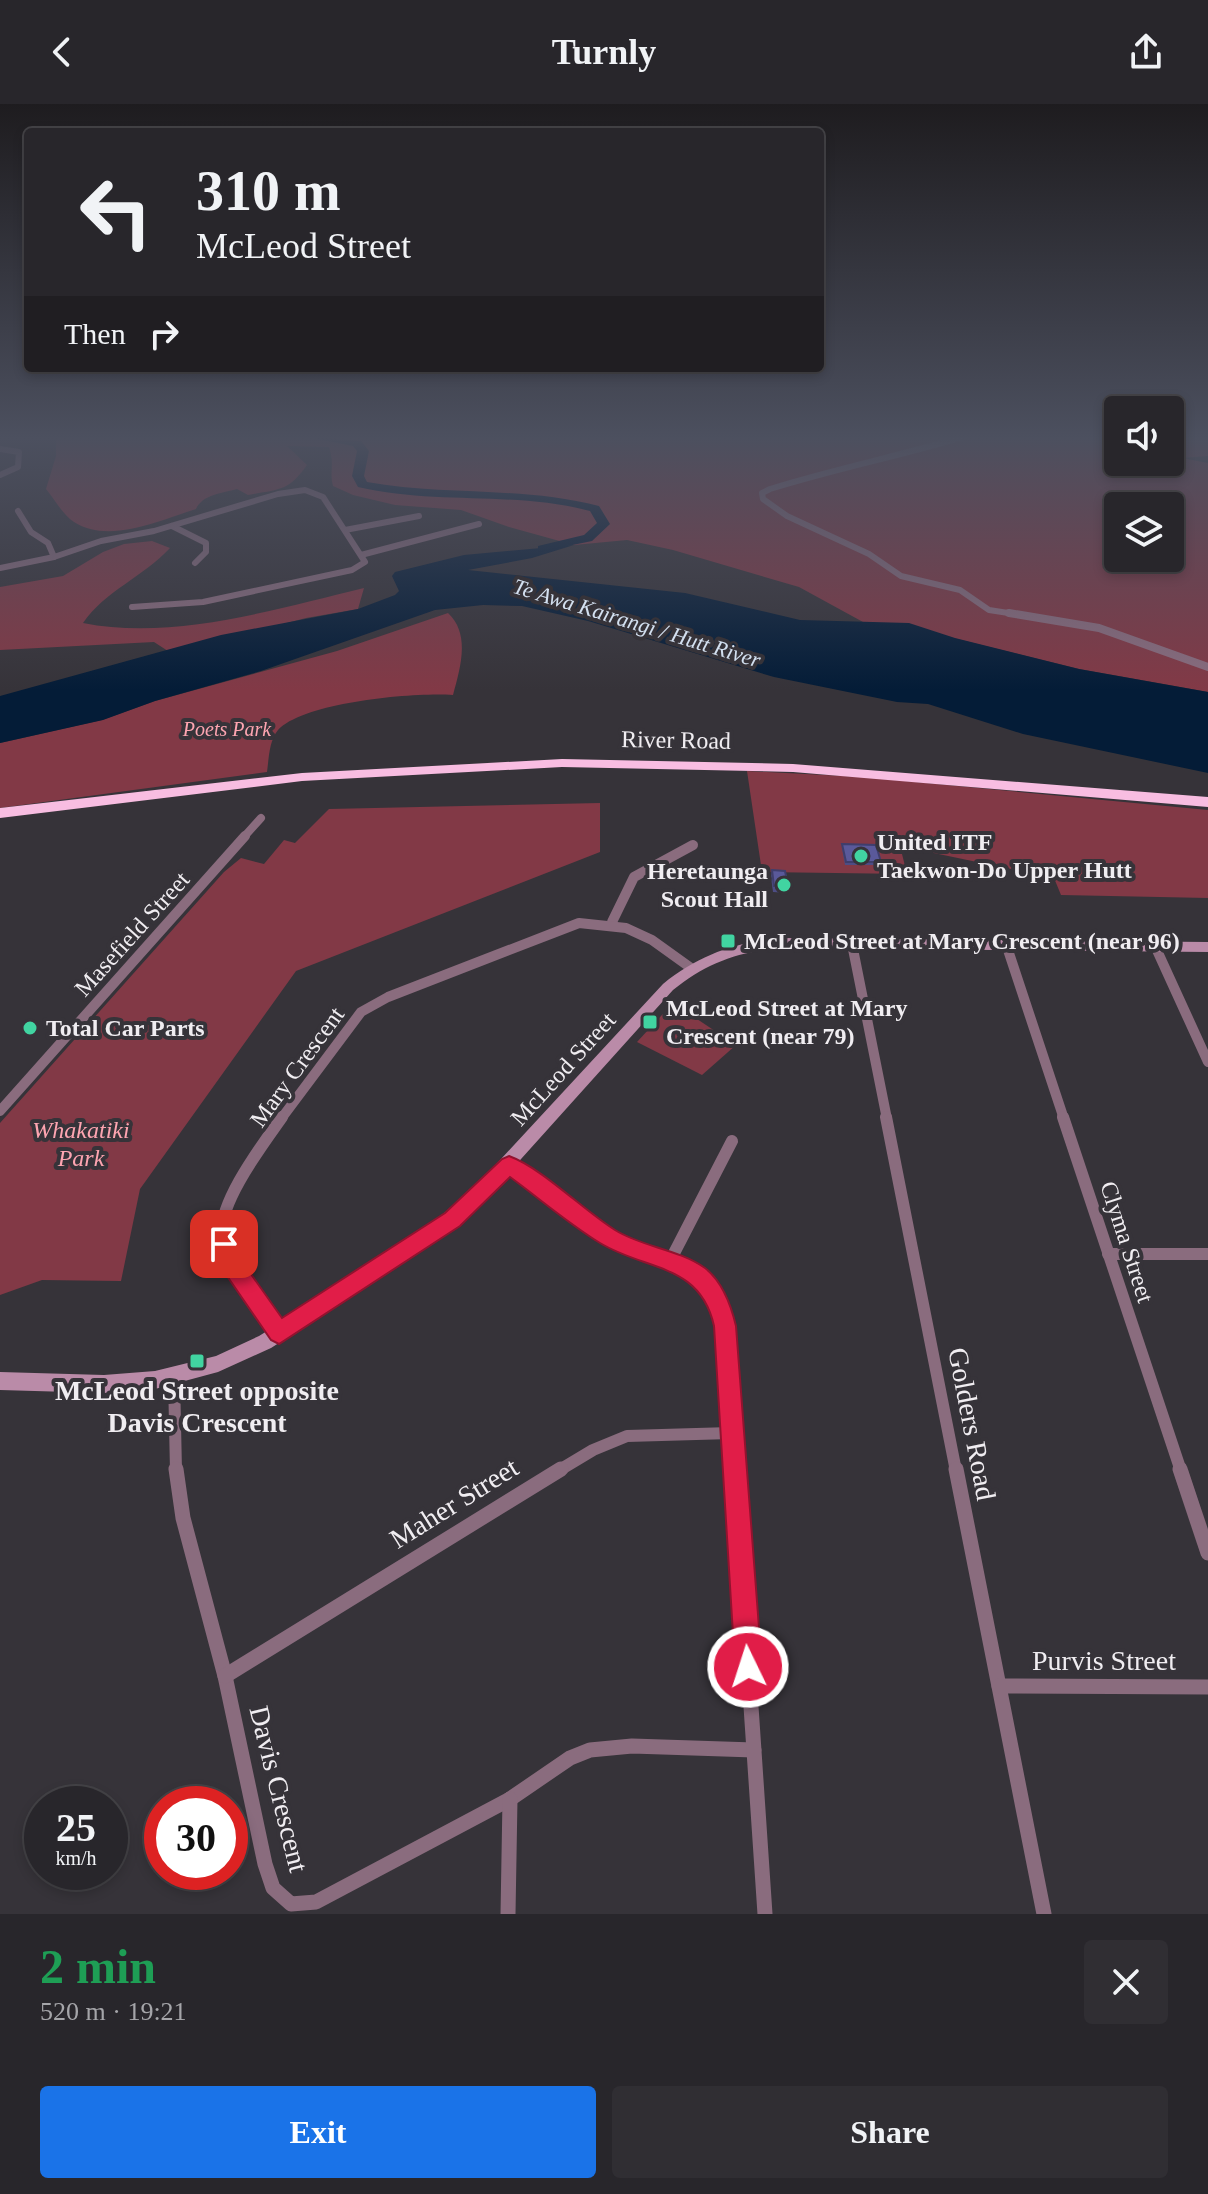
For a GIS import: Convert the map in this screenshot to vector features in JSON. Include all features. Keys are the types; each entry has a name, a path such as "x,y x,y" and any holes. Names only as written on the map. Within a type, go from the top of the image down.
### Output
{"highway":[{"name":"River Road","path":"0,814 247,782 381,771 604,763 850,772 1208,802"},
{"name":"River Road","path":"0,822 143,795"}],"street":[{"path":"24,521 31,532 48,543 54,557"},
{"path":"0,568 54,557 94,543 186,521"},
{"path":"132,607 203,602 364,565 339,521"},
{"path":"345,530 390,521"},
{"path":"799,521 869,554 901,576 960,590 989,610 1099,628 1208,667"},
{"path":"361,555 479,524"},
{"path":"172,526 206,543 206,552 195,563"},
{"name":"Masefield Street","path":"0,1111 261,818"},
{"path":"612,922 623,890 639,870 693,845"},
{"name":"Mary Crescent","path":"279,1333 226,1254 221,1231 224,1215 239,1183 354,1018 388,997 579,923 612,922 643,934 691,968"},
{"name":"Golders Road","path":"852,944 1044,1914"},
{"name":"Clyma Street","path":"1006,944 1208,1553"},
{"name":"McLeod Street","path":"0,1381 104,1384 174,1377 218,1364 279,1333 453,1220 509,1165 668,987 691,968 717,954 755,945 1208,947"},
{"path":"1155,946 1208,1062"},
{"path":"670,1261 732,1141"},
{"path":"509,1165 609,1238 670,1261 698,1276 712,1291 721,1309 725,1326 765,1914"},
{"path":"1108,1254 1208,1254"},
{"name":"Davis Crescent","path":"174,1377 175,1463 183,1518 225,1676 265,1864 273,1888 291,1904 316,1902 510,1799 570,1758 590,1750 632,1746 754,1750"},
{"name":"Maher Street","path":"225,1676 593,1450 627,1436 641,1434 731,1433"},
{"name":"Purvis Street","path":"999,1686 1208,1687"},
{"path":"508,1914 510,1799"}],"green space":[{"path":"73,521 159,521 119,531 88,528"},
{"path":"493,521 1104,521 1104,572 1184,572 1184,521 1208,521 1208,692 1079,669 916,629 863,622 799,587 673,550 627,540 574,545"},
{"path":"152,541 170,548 102,602 83,623 117,628 188,625 260,613 364,588 358,609 306,618 171,653 154,642 0,650 0,587 63,576 103,552 124,544"},
{"name":"Poets Park","path":"448,613 455,621 462,641 461,663 453,695 413,695 361,701 311,712 291,720 275,734 267,772 0,808 0,743 102,720 155,701 337,651"},
{"path":"747,771 863,777 1208,810 1208,898 1061,895 1054,878 900,846 907,874 762,872"},
{"name":"Whakatiki Park","path":"600,803 600,852 296,971 140,1189 121,1281 42,1280 0,1295 0,1123 224,872 241,858 264,864 284,840 295,843 329,809"},
{"path":"673,1003 736,1045 702,1075 637,1042"}],"water":[{"name":"Te Awa Kairangi / Hutt River","path":"574,545 532,558 468,570 685,593 800,620 909,623 955,638 1079,669 1208,692 1208,773 1023,734 928,704 897,702 774,677 588,621 522,606 483,605 435,610 261,671 155,701 103,720 0,743 0,696 221,635 358,609 399,591 392,576 395,572 464,555"}],"building":[{"name":"United ITF Taekwon-Do Upper Hutt","path":"842,844 876,845 881,862 846,862"},
{"path":"772,870 785,871 788,886 774,886"}],"waterway":[{"path":"542,549 588,538 604,524 602,521"}],"place":[{"name":"United ITF Taekwon-Do Upper Hutt","path":"861,856"},
{"name":"Heretaunga Scout Hall","path":"784,885"},
{"name":"McLeod Street at Mary Crescent (near 96)","path":"728,941"},
{"name":"McLeod Street at Mary Crescent (near 79)","path":"650,1022"},
{"name":"Total Car Parts","path":"30,1028"},
{"name":"McLeod Street opposite Davis Crescent","path":"197,1361"}],"route":[{"path":"224,1244 233,1266 279,1333 453,1220 509,1165 609,1238 685,1267 698,1276 712,1291 725,1326 748,1667"}]}
